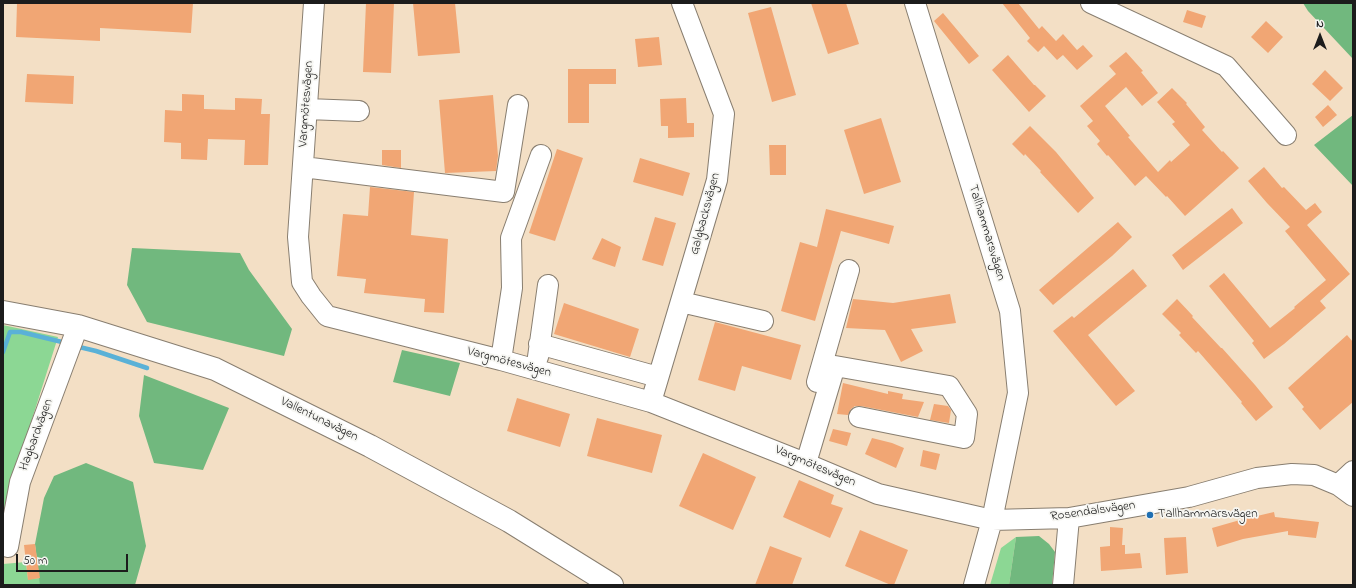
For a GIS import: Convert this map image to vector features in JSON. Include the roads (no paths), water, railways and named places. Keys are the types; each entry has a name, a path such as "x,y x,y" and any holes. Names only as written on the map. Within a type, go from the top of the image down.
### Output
{"main road":[{"name":"Vallentunavägen","path":"3,312 78,326 215,369 370,446 488,509 612,585"}],"street":[{"name":"Vargmötesvägen","path":"314,3 298,237 302,282 328,316 501,360 651,402 800,461 878,494 992,520"},
{"name":"Galgbacksvägen","path":"651,402 717,180 724,114 682,3"},
{"name":"Tallhammarsvägen","path":"915,3 1010,311 1018,393 992,520 974,585"},
{"path":"1091,3 1226,66 1286,135"},
{"path":"303,167 504,192 518,105"},
{"path":"307,109 358,111"},
{"path":"501,360 512,288 511,238 542,155"},
{"path":"800,461 849,270"},
{"path":"536,370 548,285"},
{"path":"681,302 763,321"},
{"name":"Hagbardvägen","path":"8,547 20,482 78,326"},
{"path":"539,344 658,377"},
{"path":"800,461 835,366 949,386 967,414 964,438 859,417"},
{"path":"1346,490 1353,471"},
{"name":"Rosendalsvägen","path":"992,520 1069,518 1189,497 1257,478 1292,474 1314,475 1346,490"},
{"path":"1063,585 1069,518"}],"waterway":[{"path":"3,352 10,332 21,332 66,343"},
{"path":"75,346 96,351 147,368"}],"place":[{"name":"Tallhammarsvägen","path":"1150,515"}]}
